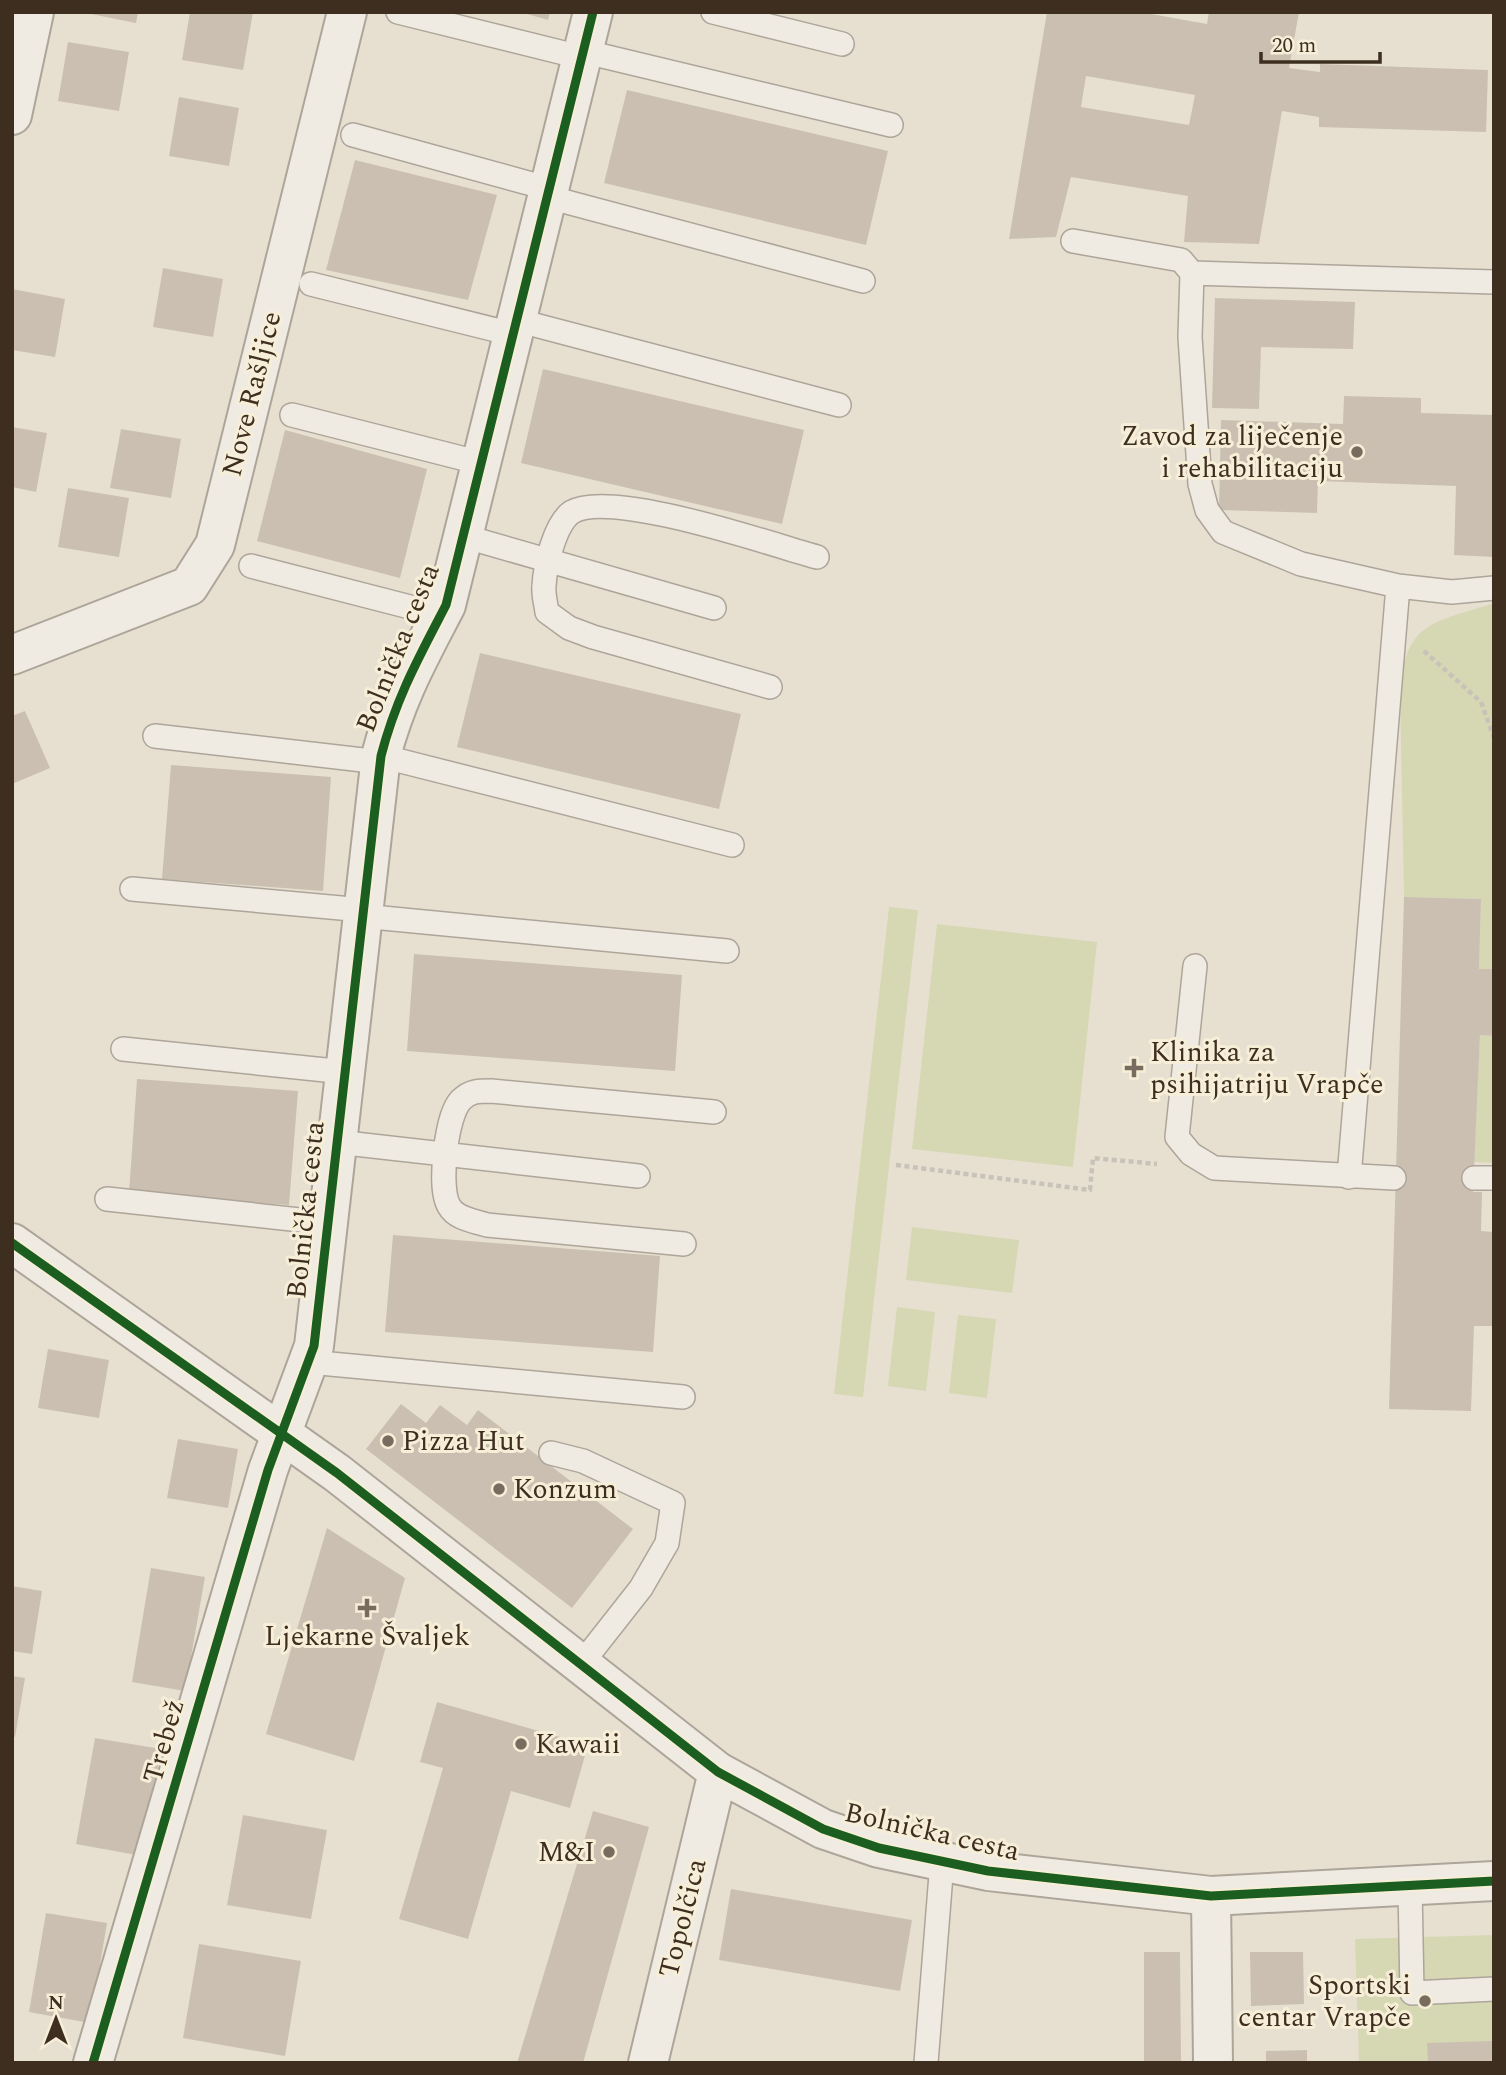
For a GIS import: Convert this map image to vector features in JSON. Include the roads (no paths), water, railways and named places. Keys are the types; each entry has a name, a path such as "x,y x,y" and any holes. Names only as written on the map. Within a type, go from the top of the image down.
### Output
{"street":[{"path":"12,115 34,12"},
{"name":"Nove Rašljice","path":"12,655 189,586 215,545 347,12"},
{"name":"Bolnička cesta","path":"280,1432 309,1362 328,1223 380,759 390,720 409,672 441,615 593,12"},
{"name":"Bolnička cesta","path":"14,1252 280,1432 582,1663 718,1772 823,1829 879,1848 1046,1880 1211,1896 1494,1881"},
{"name":"Trebež","path":"93,2063 280,1432"},
{"name":"Topolčica","path":"648,2063 718,1772"},
{"path":"1211,1896 1213,2063"}],"lane":[{"path":"398,12 891,125"},
{"path":"713,12 842,44"},
{"path":"353,135 863,281"},
{"path":"1073,241 1181,260 1192,273 1190,337 1200,484 1207,510 1223,532 1301,564 1398,586 1452,592 1494,588"},
{"path":"1192,273 1494,282"},
{"path":"311,284 514,327 839,405"},
{"path":"292,415 481,463"},
{"path":"769,687 569,628 547,612 543,586 563,520 574,511 599,506 645,510 817,557"},
{"path":"463,536 714,608"},
{"path":"251,566 441,615"},
{"path":"1349,1177 1398,586"},
{"path":"155,736 380,759 732,845"},
{"path":"132,889 727,951"},
{"path":"1195,966 1177,1137 1191,1154 1214,1168 1394,1178"},
{"path":"123,1049 345,1072"},
{"path":"684,1244 487,1225 463,1218 450,1208 444,1193 451,1117 459,1102 471,1092 714,1112"},
{"path":"337,1142 638,1176"},
{"path":"107,1199 328,1223"},
{"path":"309,1362 683,1396"},
{"path":"551,1453 558,1452 583,1461 673,1503 667,1543 640,1588 582,1663"},
{"path":"926,2063 942,1862"},
{"path":"1410,1887 1412,1993 1494,1989"}],"place":[{"name":"Zavod za liječenje i rehabilitaciju","path":"1357,452"},
{"name":"Klinika za psihijatriju Vrapče","path":"1134,1068"},
{"name":"Pizza Hut","path":"388,1441"},
{"name":"Konzum","path":"499,1489"},
{"name":"Ljekarne Švaljek","path":"367,1608"},
{"name":"Kawaii","path":"521,1744"},
{"name":"M&I","path":"609,1852"},
{"name":"Sportski centar Vrapče","path":"1425,2001"}]}
